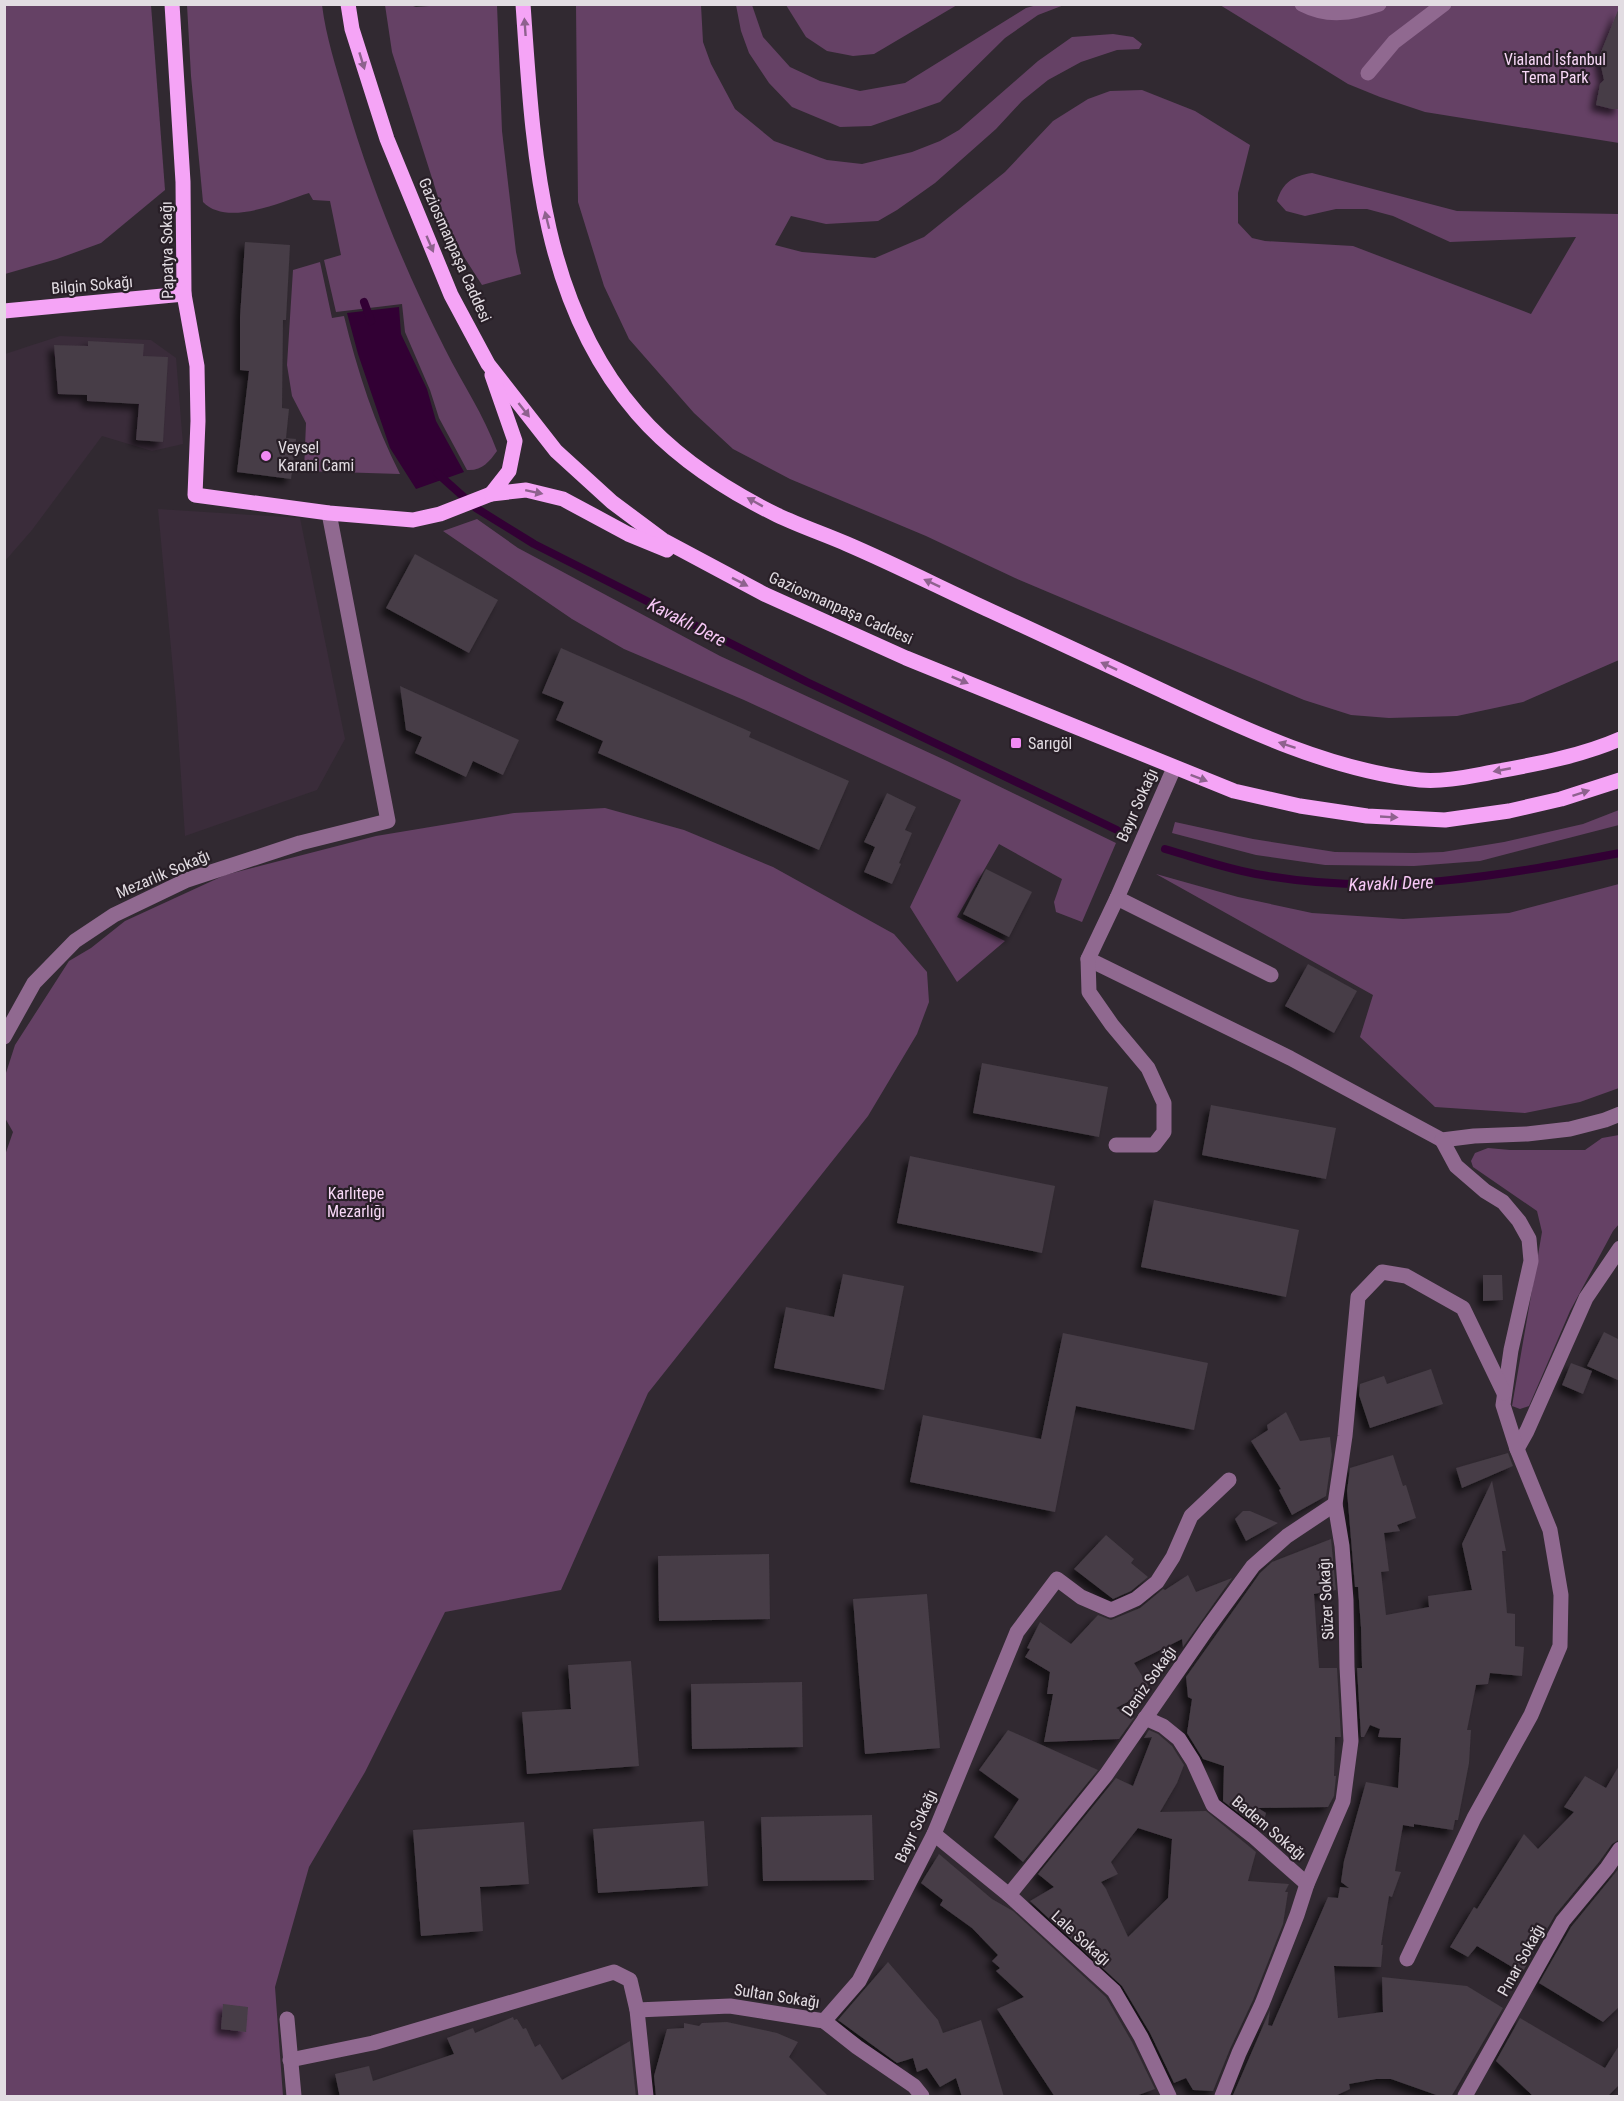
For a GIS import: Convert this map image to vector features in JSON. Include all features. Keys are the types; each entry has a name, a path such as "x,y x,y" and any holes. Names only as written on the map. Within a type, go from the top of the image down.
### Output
{"main road":[{"name":"Papatya Sokağı","path":"172,4 183,182 183,294 196,366 198,422 195,495 329,513"},
{"name":"Gaziosmanpaşa Caddesi","path":"348,4 352,29 387,139 452,295 488,363 556,451 612,502 663,540 764,594 906,658 1234,791 1300,806 1367,816 1445,820 1509,811 1561,800 1620,780"},
{"path":"523,4 533,144 544,213 576,317 607,372 636,412 662,439 702,470 777,515 850,545 1269,739 1342,764 1425,781 1456,779 1558,758 1620,739"},
{"name":"Bilgin Sokağı","path":"4,311 183,294"},
{"path":"488,363 515,441 509,471 491,494"},
{"path":"329,513 413,520 440,514 491,494 526,490 563,499 628,534 715,569"}],"street":[{"path":"1302,4 1316,12 1345,14 1379,4"},
{"path":"1368,73 1394,42 1444,4"},
{"name":"Mezarlık Sokağı","path":"4,1037 34,983 75,940 114,915 187,880 300,843 388,821 329,513"},
{"name":"Bayır Sokağı","path":"1088,959 1174,768"},
{"path":"1117,898 1271,975"},
{"path":"1116,1146 1154,1145 1164,1132 1164,1103 1148,1068 1089,992 1088,959 1290,1058 1442,1140 1456,1166 1485,1191 1503,1202 1519,1221 1529,1239 1531,1261 1511,1350 1503,1405 1517,1449 1550,1530 1561,1595 1560,1646 1531,1715 1474,1818 1407,1959"},
{"path":"1442,1140 1570,1129 1620,1114"},
{"path":"1517,1449 1586,1298 1620,1248"},
{"name":"Süzer Sokağı","path":"1222,2097 1262,2004 1307,1884 1343,1801 1352,1742 1347,1667 1346,1600 1342,1546 1335,1504 1345,1436 1358,1297 1382,1272 1406,1276 1463,1308 1504,1393"},
{"name":"Bayır Sokağı","path":"824,2021 859,1981 934,1834 1017,1632 1057,1579 1081,1597 1112,1610 1136,1599 1157,1582 1173,1557 1191,1516 1230,1480"},
{"name":"Deniz Sokağı","path":"1009,1895 1106,1775 1253,1566 1287,1536 1335,1504"},
{"name":"Badem Sokağı","path":"1145,1718 1163,1726 1179,1739 1193,1761 1213,1805 1253,1836 1307,1884"},
{"name":"Lale Sokağı","path":"934,1834 1009,1895 1114,1991 1141,2037 1169,2097"},
{"name":"Pınar Sokağı","path":"1465,2097 1563,1921 1620,1849"},
{"path":"290,2060 373,2043 614,1972 630,1980 637,2010 646,2097"},
{"name":"Sultan Sokağı","path":"637,2010 730,2006 824,2021 914,2086 922,2097"},
{"path":"287,2019 294,2097"}],"shaded area":[{"path":"399,307 401,334 427,389 436,421 464,472 416,489 390,448 358,354 347,313"},
{"path":"60,336 151,340 176,358 183,444 152,451 102,436 32,530 5,561 5,354"},
{"path":"158,509 300,518 345,739 317,790 185,836 176,702"}],"green space":[{"path":"5,4 151,5 165,190 101,243 5,274"},
{"path":"456,4 497,5 502,131 516,252 521,274 482,285 464,257 444,216 392,52 385,5 416,7"},
{"path":"187,5 322,5 332,52 365,163 389,226 430,319 497,451 485,465 467,470 439,418 430,390 405,332 402,304 336,312 324,260 341,255 330,201 313,200 309,193 240,213 213,209 203,202"},
{"path":"576,5 701,5 703,42 711,64 735,109 774,141 827,160 862,164 912,152 940,141 959,130 1038,61 1072,37 1113,34 1133,37 1142,44 1139,49 1117,50 1081,62 1048,80 1022,101 996,129 935,183 878,221 826,224 791,216 775,245 802,252 875,258 924,237 1005,172 1053,121 1088,99 1110,91 1142,90 1195,111 1250,145 1238,193 1238,223 1252,238 1265,241 1353,246 1531,314 1576,237 1450,242 1393,216 1367,209 1336,209 1305,216 1286,211 1277,201 1279,194 1290,181 1312,173 1457,211 1619,214 1619,660 1523,702 1457,716 1389,718 1351,715 1304,700 1015,578 926,536 790,479 733,449 694,413 629,339 604,286 578,202"},
{"path":"736,5 752,5 763,37 790,67 820,81 860,91 905,83 1026,8 1037,5 1064,5 1038,15 1005,38 940,102 871,126 840,127 792,107 769,83 749,53 741,31"},
{"path":"786,5 957,5 874,54 853,56 827,51 806,37"},
{"name":"Vialand İsfanbul Tema Park","path":"1220,5 1619,5 1619,143 1425,112 1380,97 1348,84"},
{"path":"320,262 332,318 344,316 368,397 400,474 304,471 306,423 292,396 287,365 293,270"},
{"path":"477,519 518,548 720,656 947,761 1116,843 1082,922 1056,912 1054,902 1062,879 999,844 957,917 1005,941 957,982 910,907 961,800 744,700 624,649 572,619 443,531"},
{"name":"Karlıtepe Mezarlığı","path":"605,808 684,830 773,867 894,934 927,972 929,1002 917,1034 868,1116 648,1393 561,1590 445,1612 365,1772 309,1867 275,1987 283,2096 5,2096 4,1158 13,1132 5,1118 5,1076 15,1045 69,961 91,948 125,921 225,875 376,836 514,813"},
{"path":"1619,810 1619,825 1480,861 1414,866 1325,865 1256,855 1172,833 1175,822 1253,839 1335,852 1443,852 1504,842 1583,824"},
{"path":"1156,874 1238,897 1312,913 1403,919 1509,913 1619,884 1619,1088 1580,1102 1525,1113 1435,1107 1360,1037 1373,995"},
{"path":"1619,1135 1619,1224 1570,1311 1529,1406 1520,1409 1512,1406 1542,1232 1537,1211 1473,1167 1471,1161 1475,1153 1488,1148 1585,1150 1602,1138"}],"building":[{"path":"1619,8 1620,109 1612,109 1596,105 1600,84 1604,80 1599,57"},
{"path":"245,242 290,245 286,320 283,320 282,408 289,409 286,438 296,439 291,479 237,472 249,371 240,370 240,317"},
{"path":"88,341 144,344 143,356 168,357 163,442 136,440 139,404 87,401 87,395 58,394 54,345 88,346"},
{"path":"415,554 498,600 469,653 386,608"},
{"path":"561,648 751,732 749,737 849,781 819,850 598,753 603,741 556,720 564,702 542,693"},
{"path":"400,686 519,740 503,775 473,761 466,777 415,753 422,737 406,730"},
{"path":"887,793 916,807 905,830 912,833 892,884 864,872 875,847 864,842"},
{"path":"986,869 1032,892 1009,937 963,914"},
{"path":"1308,964 1357,991 1334,1033 1285,1006"},
{"path":"982,1063 1108,1087 1099,1137 973,1113"},
{"path":"1211,1105 1336,1128 1326,1179 1202,1155"},
{"path":"910,1156 1055,1186 1042,1253 897,1223"},
{"path":"1154,1200 1299,1230 1286,1297 1141,1267"},
{"path":"843,1274 904,1286 884,1390 774,1368 786,1307 834,1317"},
{"path":"1483,1275 1502,1275 1503,1300 1483,1301"},
{"path":"1604,1332 1620,1340 1620,1381 1587,1366"},
{"path":"1063,1333 1208,1363 1194,1430 1076,1406 1055,1512 910,1482 923,1415 1041,1439"},
{"path":"1571,1363 1592,1371 1583,1394 1562,1385"},
{"path":"1431,1369 1443,1404 1370,1428 1359,1395 1360,1384 1384,1376 1387,1384"},
{"path":"1286,1412 1300,1441 1330,1437 1332,1455 1326,1496 1292,1515 1279,1490 1281,1489 1251,1441 1268,1430 1267,1425"},
{"path":"1508,1453 1513,1466 1462,1488 1456,1468"},
{"path":"1393,1455 1403,1486 1406,1485 1416,1518 1397,1525 1400,1531 1384,1533 1389,1571 1381,1572 1386,1615 1429,1607 1428,1596 1472,1590 1462,1544 1492,1481 1506,1551 1502,1551 1507,1613 1515,1614 1515,1646 1524,1647 1522,1676 1490,1673 1488,1684 1476,1685 1467,1730 1471,1730 1469,1763 1458,1820 1455,1820 1453,1830 1414,1824 1414,1827 1403,1825 1395,1871 1401,1872 1392,1897 1389,1896 1381,1945 1383,1945 1381,1967 1334,1966 1338,2018 1383,2012 1382,1977 1467,1986 1503,2008 1451,2097 1442,2097 1391,2079 1349,2084 1350,2089 1333,2097 1233,2095 1270,2010 1268,2025 1272,2026 1328,1897 1338,1898 1340,1887 1349,1888 1341,1882 1344,1861 1366,1782 1398,1788 1401,1738 1378,1737 1380,1729 1370,1725 1364,1737 1361,1737 1357,1668 1362,1668 1361,1628 1358,1587 1355,1587 1347,1491 1350,1468"},
{"path":"1243,1511 1250,1511 1278,1523 1246,1541 1235,1519"},
{"path":"1106,1535 1134,1559 1131,1563 1148,1577 1131,1591 1113,1599 1074,1569"},
{"path":"1331,1539 1336,1590 1314,1594 1319,1668 1337,1668 1341,1737 1335,1737 1334,1796 1328,1807 1258,1808 1266,1813 1261,1830 1223,1801 1224,1766 1203,1759 1187,1733 1192,1699 1188,1697 1186,1677 1260,1573 1272,1562"},
{"path":"769,1554 770,1619 659,1621 658,1556"},
{"path":"1188,1575 1196,1592 1232,1578 1183,1647 1182,1639 1134,1663 1151,1690 1116,1708 1134,1718 1119,1739 1044,1742 1053,1694 1047,1694 1050,1672 1025,1657 1040,1622 1071,1644 1098,1615 1111,1620 1140,1608 1163,1589 1165,1590"},
{"path":"927,1594 940,1748 865,1754 853,1599"},
{"path":"631,1661 639,1766 527,1774 522,1712 571,1709 568,1665"},
{"path":"802,1682 803,1747 692,1749 691,1684"},
{"path":"1008,1730 1098,1770 1023,1862 994,1837 1019,1799 979,1770"},
{"path":"1149,1730 1158,1734 1172,1746 1184,1765 1177,1783 1160,1812 1206,1811 1256,1852 1248,1881 1289,1884 1285,1892 1288,1892 1283,1924 1213,2091 1193,2090 1186,2078 1174,2083 1150,2033 1122,1986 1030,1901 1054,1887 1038,1874 1116,1778 1133,1786 1152,1737 1144,1738","holes":["1138,1828 1172,1839 1168,1898 1128,1937 1101,1882 1118,1874 1111,1862"]},
{"path":"1620,1764 1620,1839 1612,1844 1555,1915 1522,1973 1477,1946 1468,1957 1450,1947 1474,1907 1477,1909 1524,1834 1538,1849 1574,1812 1564,1807 1585,1776 1606,1788"},
{"path":"872,1815 874,1880 763,1881 761,1817"},
{"path":"704,1821 708,1886 598,1893 593,1829"},
{"path":"524,1822 529,1884 480,1887 483,1931 421,1936 413,1830"},
{"path":"939,1854 992,1899 1013,1911 1106,1997 1155,2089 1133,2097 1055,2097 997,2009 1024,1997 996,1971 1000,1968 992,1961 998,1955 972,1928 940,1905 943,1900 921,1883"},
{"path":"1620,1867 1620,2006 1603,2022 1539,1983 1571,1927"},
{"path":"888,1962 938,2020 943,2033 981,2020 1004,2097 962,2097 956,2078 940,2087 927,2068 917,2072 913,2058 897,2063 838,2020"},
{"path":"223,2004 248,2007 246,2032 221,2029"},
{"path":"513,2017 523,2029 526,2028 535,2047 540,2044 562,2080 630,2041 636,2097 340,2097 335,2074 369,2066 373,2081 454,2054 447,2038 473,2028 475,2033"},
{"path":"1520,2018 1605,2068 1620,2044 1620,2084 1607,2097 1534,2097 1496,2061"},
{"path":"727,2022 777,2033 798,2042 789,2057 829,2097 656,2097 654,2076 667,2029 684,2028 684,2023 699,2026 702,2023"}],"waterway":[{"name":"Kavaklı Dere","path":"364,302 371,321"},
{"name":"Kavaklı Dere","path":"437,473 476,508 534,544 807,682 1117,830"},
{"name":"Kavaklı Dere","path":"1165,849 1250,873 1353,884 1398,884 1486,876 1620,853"}],"place":[{"name":"Veysel Karani Cami","path":"266,456"},
{"name":"Sarıgöl","path":"1016,743"}]}
